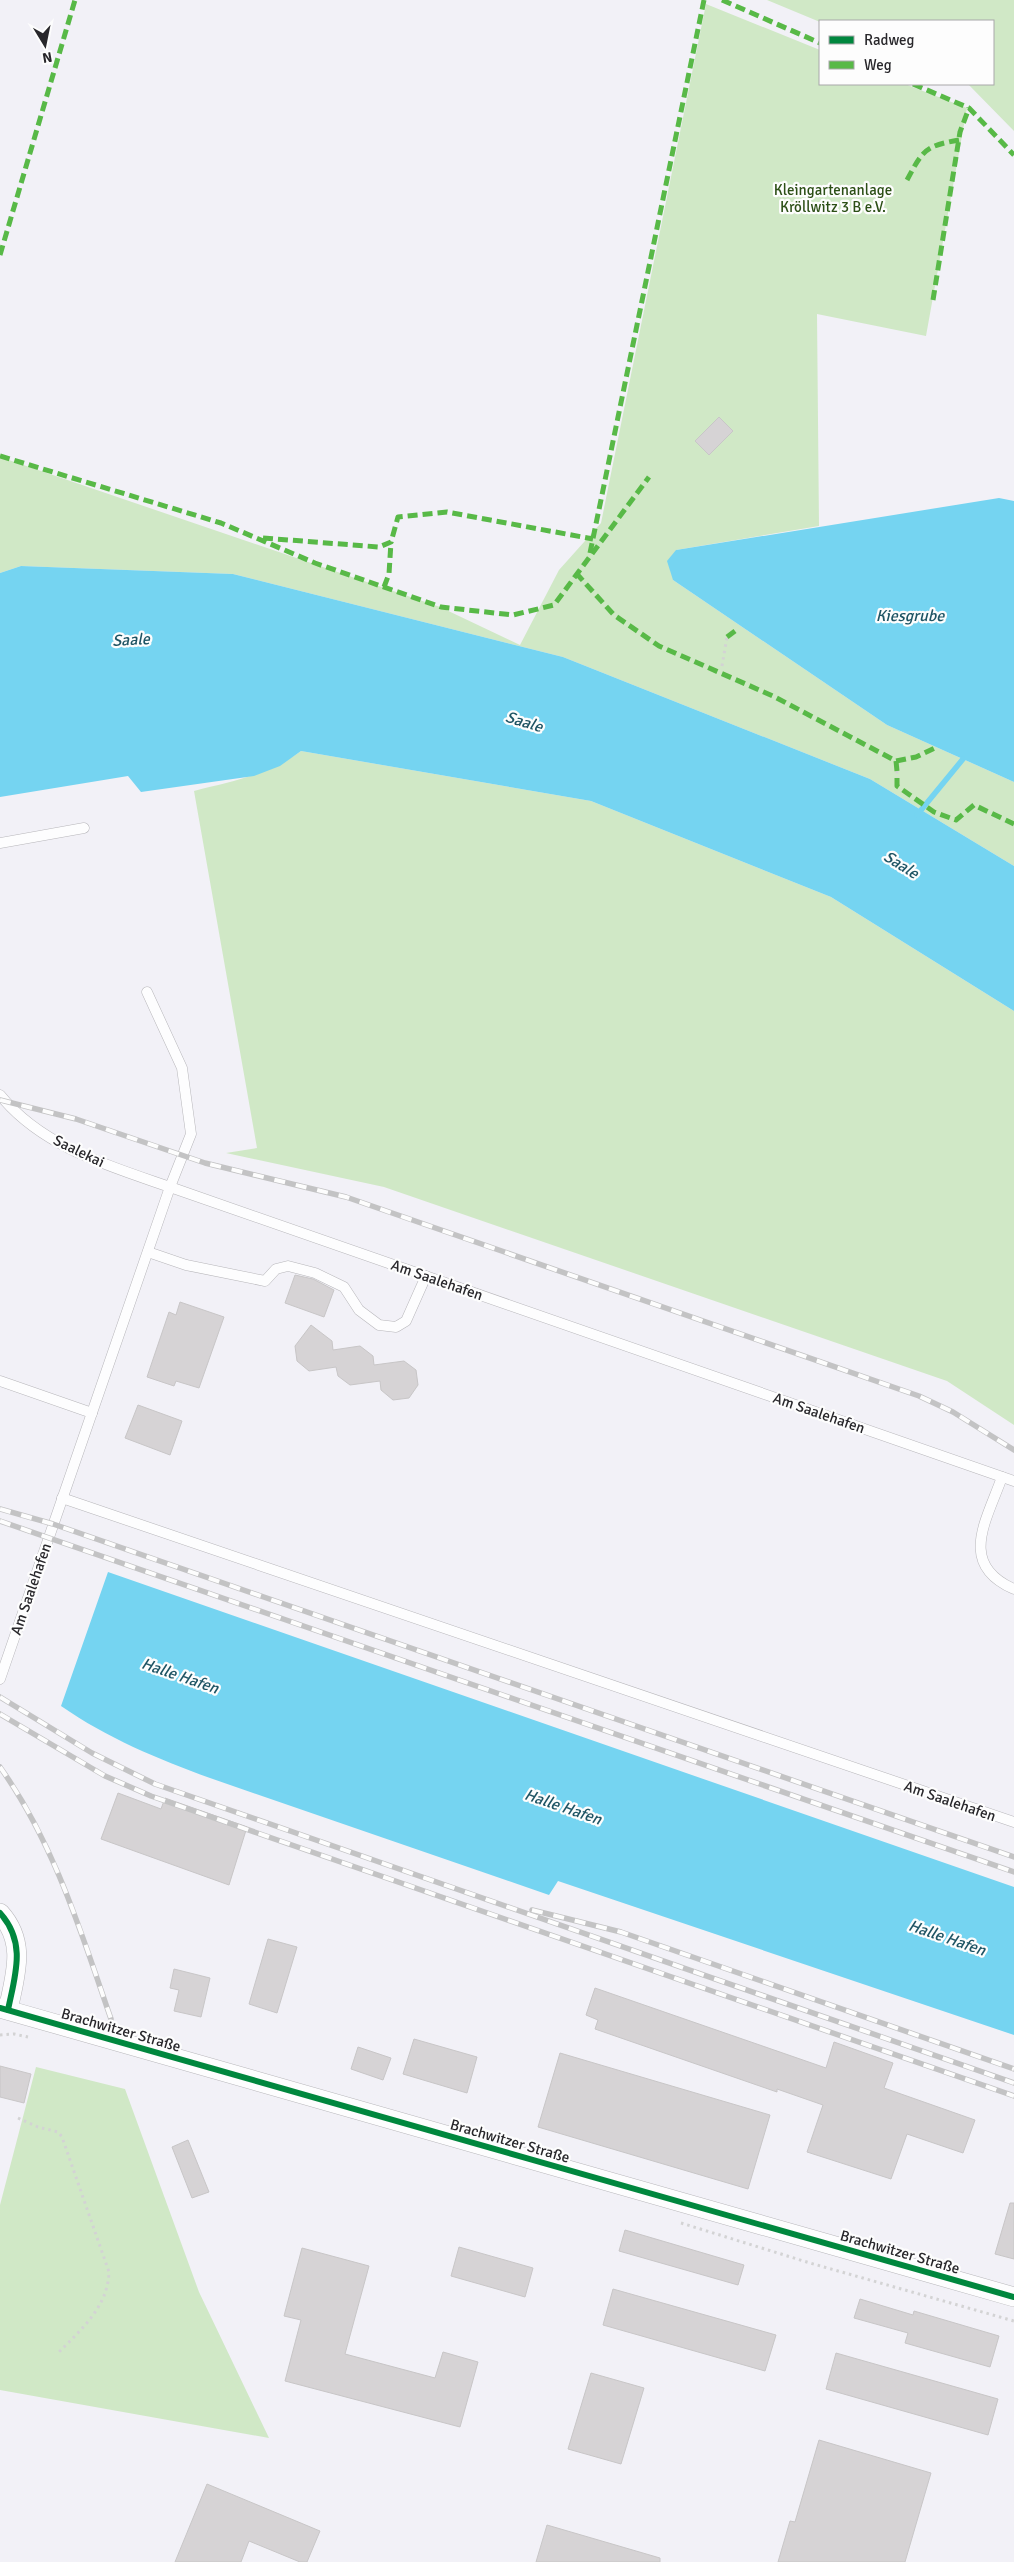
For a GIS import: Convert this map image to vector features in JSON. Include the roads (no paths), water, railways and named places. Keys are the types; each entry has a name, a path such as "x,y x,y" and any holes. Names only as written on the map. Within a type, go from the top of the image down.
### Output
{"street":[{"path":"0,1913 14,1933 18,1948 18,1963 4,2009"},
{"name":"Brachwitzer Straße","path":"4,2009 1014,2297"}],"lane":[{"path":"0,843 84,828"},
{"path":"147,992 182,1068 191,1134 170,1187"},
{"name":"Saalekai","path":"0,1095 37,1129 75,1153 170,1187"},
{"name":"Am Saalehafen","path":"0,1679 170,1187 1014,1481"},
{"path":"148,1252 186,1265 265,1281 276,1269 288,1266 315,1273 344,1287 359,1310 379,1325 396,1327 406,1321 426,1276"},
{"path":"0,1381 92,1413"},
{"path":"1002,1477 981,1536 980,1557 990,1574 1014,1589"},
{"name":"Am Saalehafen","path":"62,1498 1014,1822"}],"water":[{"name":"Kiesgrube","path":"999,498 1014,501 1014,782 887,725 673,580 667,561 676,550"},
{"name":"Saale","path":"21,566 233,574 563,657 870,779 1014,866 1014,1011 831,897 591,801 301,751 280,766 254,776 141,792 128,776 0,797 0,573"},
{"name":"Halle Hafen","path":"108,1572 1014,1887 1014,2035 558,1881 549,1895 210,1778 115,1738 78,1718 61,1706"}],"waterway":[{"path":"917,815 963,759"}],"railway":[{"path":"0,1100 76,1119 205,1163 346,1197 919,1396 953,1412 1014,1450"},
{"path":"0,1509 53,1524 1014,1857"},
{"path":"0,1521 1014,1872"},
{"path":"0,1697 92,1753 155,1784 1014,2083"},
{"path":"0,1714 105,1776 151,1796 1014,2096"},
{"path":"0,1767 19,1796 51,1857 77,1921 111,2019"},
{"path":"532,1910 621,1932 1014,2069"}],"park label":[{"name":"Kleingartenanlage Kröllwitz 3 B e.V.","path":"833,198"}]}
